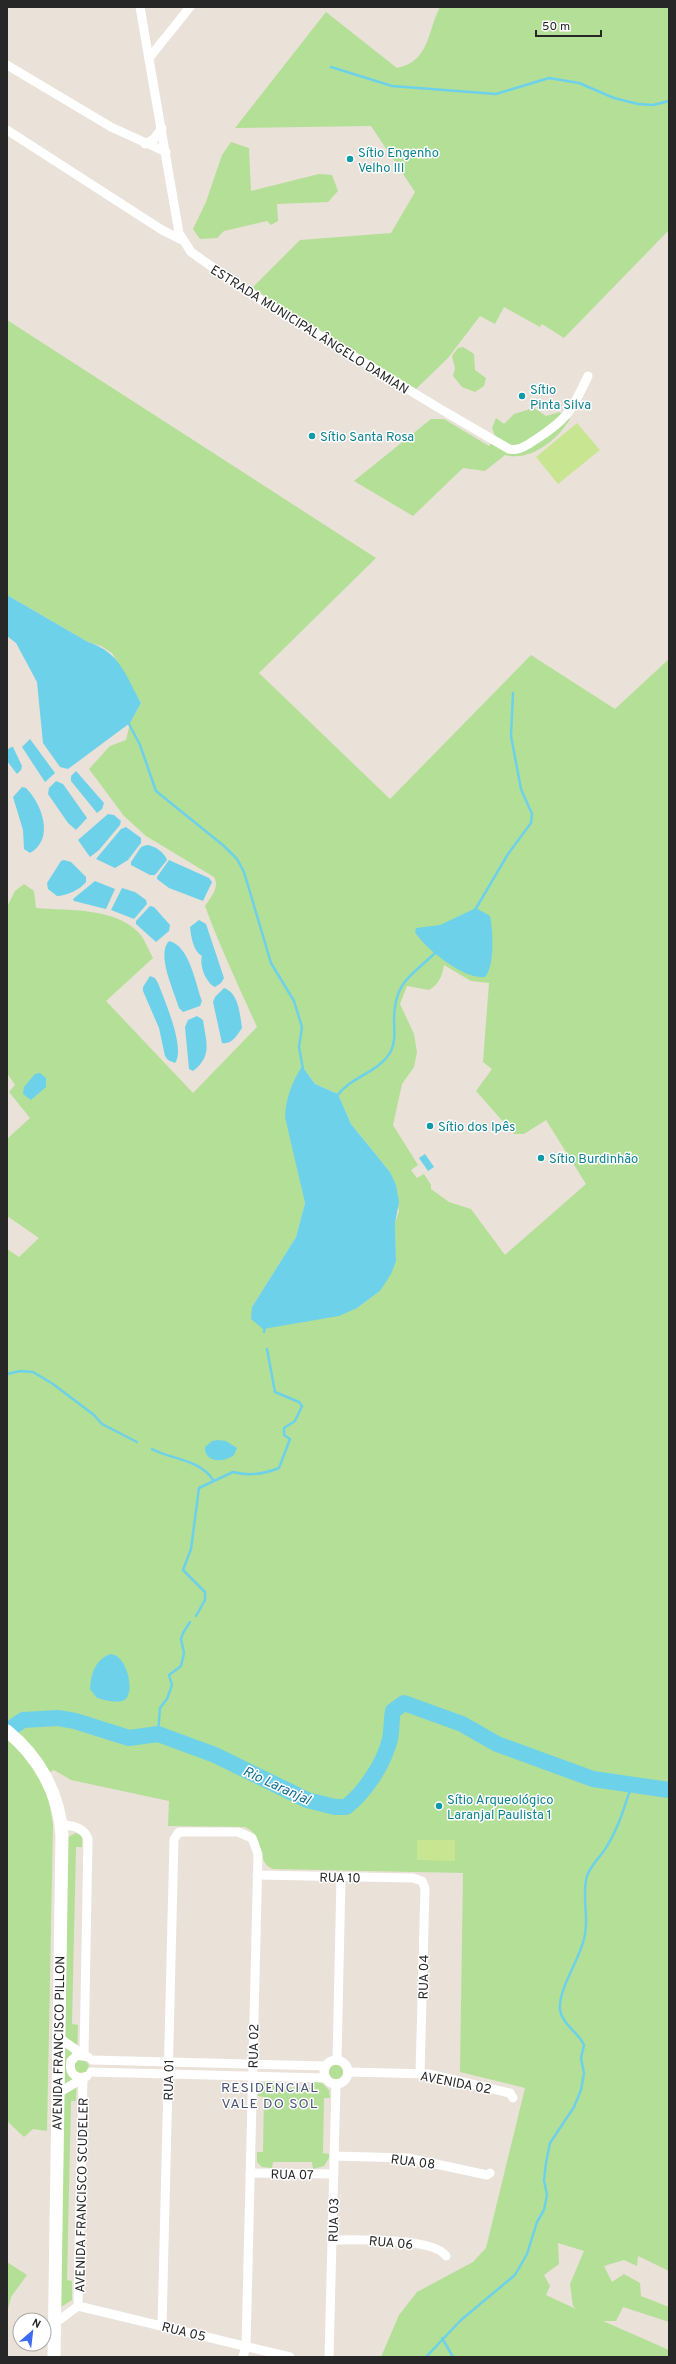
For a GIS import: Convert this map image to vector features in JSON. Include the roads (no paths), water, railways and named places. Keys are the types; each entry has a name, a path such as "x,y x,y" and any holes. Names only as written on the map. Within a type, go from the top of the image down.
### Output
{"main road":[{"name":"AVENIDA FRANCISCO PILLON","path":"7,1731 18,1740 44,1774 55,1800 61,1825 54,2357"}],"street":[{"name":"ESTRADA MUNICIPAL ÂNGELO DAMIAN","path":"140,7 178,225 182,240 191,252 206,264 248,292 430,404 509,449 515,450 525,446 564,420 588,376"},
{"path":"150,58 190,7"},
{"path":"7,65 92,117 145,144 166,152"},
{"path":"145,144 154,139 162,128"},
{"path":"7,130 162,230 182,240"},
{"path":"61,1825 79,1828 86,1833 88,1839 86,2057"},
{"name":"RUA 02","path":"176,1835 179,1832 238,1832 248,1835 255,1843 258,1851 246,2346 242,2357"},
{"name":"RUA 01","path":"162,2326 176,1835"},
{"name":"RUA 10","path":"257,1875 413,1878 422,1881"},
{"path":"336,2060 341,1877"},
{"name":"RUA 04","path":"420,2074 425,1888 422,1881"},
{"path":"58,2037 86,2057 93,2066 91,2072"},
{"path":"58,2093 82,2078 91,2072 326,2078 330,2082 336,2084 344,2080 348,2072 344,2064 336,2060 330,2062 326,2066 169,2062 86,2057 73,2058 70,2066 73,2074 82,2078"},
{"path":"326,2066 326,2078"},
{"name":"AVENIDA 02","path":"348,2072 420,2074 510,2093 514,2098"},
{"name":"AVENIDA FRANCISCO SCUDELER","path":"54,2324 78,2306 82,2078"},
{"name":"RUA 03","path":"329,2357 336,2084"},
{"name":"RUA 08","path":"334,2156 408,2158 487,2175 490,2173"},
{"name":"RUA 07","path":"250,2173 334,2174"},
{"name":"RUA 06","path":"332,2240 400,2241 437,2250 446,2256"},
{"name":"RUA 05","path":"78,2306 290,2357"}],"water":[{"path":"7,595 108,652 121,666 141,703 130,723 68,769 60,767 43,743 37,682 16,643 7,636"},
{"path":"30,739 55,773 45,782 22,747"},
{"path":"13,747 22,766 21,770 17,774 7,761 7,750"},
{"path":"76,771 104,803 102,809 97,813 71,781 71,776"},
{"path":"56,781 63,784 87,818 76,830 68,823 48,794 49,788"},
{"path":"22,787 26,788 37,803 43,821 44,830 42,839 38,847 30,853 24,849 23,830 13,797"},
{"path":"108,814 114,815 121,821 120,825 99,850 90,857 78,840"},
{"path":"126,827 141,838 141,843 128,860 115,868 96,859 121,829"},
{"path":"147,845 159,850 164,854 167,860 155,875 150,875 131,865 131,862 141,847"},
{"path":"64,860 71,862 86,877 86,882 73,892 57,896 48,889 47,883 61,861"},
{"path":"169,860 209,878 212,882 203,901 169,888 157,879"},
{"path":"95,881 115,889 106,909 74,901 73,899"},
{"path":"122,888 135,892 146,900 147,904 134,919 111,910"},
{"path":"150,906 154,907 170,925 169,931 156,942 136,924 136,921"},
{"path":"476,908 490,916 491,922 492,957 485,977 477,977 467,974 446,962 427,947 415,932 416,928 440,925"},
{"path":"199,920 206,924 224,978 221,983 215,987 206,978 202,969 202,956 196,951 192,939 190,927"},
{"path":"169,941 176,944 187,957 202,1001 200,1006 183,1012 179,1008 165,963 165,947"},
{"path":"150,976 155,978 158,983 173,1024 178,1047 178,1056 175,1063 168,1060 165,1056 159,1028 143,991 143,987"},
{"path":"224,988 236,999 242,1028 234,1039 226,1043 222,1043 213,1002 215,997"},
{"path":"197,1016 203,1020 207,1048 203,1060 193,1071 189,1069 185,1027 188,1020"},
{"path":"302,1066 315,1084 338,1094 351,1124 390,1172 396,1185 399,1202 395,1223 396,1261 391,1274 380,1291 357,1308 339,1316 263,1329 251,1319 252,1307 296,1237 305,1203 285,1117 290,1090"},
{"path":"40,1073 46,1078 46,1087 31,1100 23,1094 24,1087 35,1074"},
{"path":"425,1154 434,1167 428,1171 419,1158"},
{"path":"212,1441 226,1441 237,1448 234,1455 230,1458 220,1460 211,1459 206,1452 205,1447"},
{"path":"111,1654 117,1656 122,1661 126,1669 130,1685 127,1698 119,1702 97,1698 90,1689 91,1678 98,1663 101,1659"}],"waterway":[{"path":"331,67 392,86 496,94 549,78 579,83 614,98 638,104 653,105 669,101"},
{"path":"475,910 508,854 531,823 532,814 521,789 511,736 513,693"},
{"path":"128,722 140,745 156,791 224,846 237,859 244,872 271,963 294,1001 302,1027 299,1047 303,1069"},
{"path":"337,1096 349,1084 380,1064 391,1051 394,1039 395,1005 402,986 407,979 436,952"},
{"path":"264,1332 265,1327"},
{"path":"196,1616 205,1600 205,1592 183,1570 191,1549 199,1488 233,1472 256,1474 279,1468 290,1439 284,1435 284,1428 295,1421 302,1406 299,1402 275,1392 267,1349"},
{"path":"7,1374 20,1371 33,1372 53,1384 94,1415 102,1424 137,1442"},
{"path":"152,1449 201,1468 213,1480"},
{"path":"158,1734 160,1708 167,1699 172,1685 169,1675 181,1666 184,1653 181,1639 190,1622"},
{"name":"Rio Laranjal","path":"7,1731 23,1720 58,1718 75,1721 129,1738 158,1734 215,1755 307,1800 335,1807 346,1807 360,1794 373,1777 383,1758 390,1739 393,1711 404,1703 462,1724 497,1744 593,1779 669,1790"},
{"path":"426,2357 461,2320 515,2275 527,2254 537,2222 544,2210 547,2195 544,2180 550,2143 574,2107 581,2090 584,2073 581,2058 584,2045 561,2015 560,2002 565,1984 578,1956 586,1931 585,1884 587,1876 591,1868 605,1850 615,1831 632,1784"},
{"path":"442,2338 453,2357"}],"place":[{"name":"Sítio Engenho Velho III","path":"350,159"},
{"name":"Sítio Pinta Silva","path":"522,396"},
{"name":"Sítio Santa Rosa","path":"312,436"},
{"name":"Sítio dos Ipês","path":"430,1126"},
{"name":"Sítio Burdinhão","path":"541,1158"},
{"name":"Sítio Arqueológico Laranjal Paulista 1","path":"439,1806"}],"district":[{"name":"RESIDENCIAL VALE DO SOL","path":"270,2096"}]}
